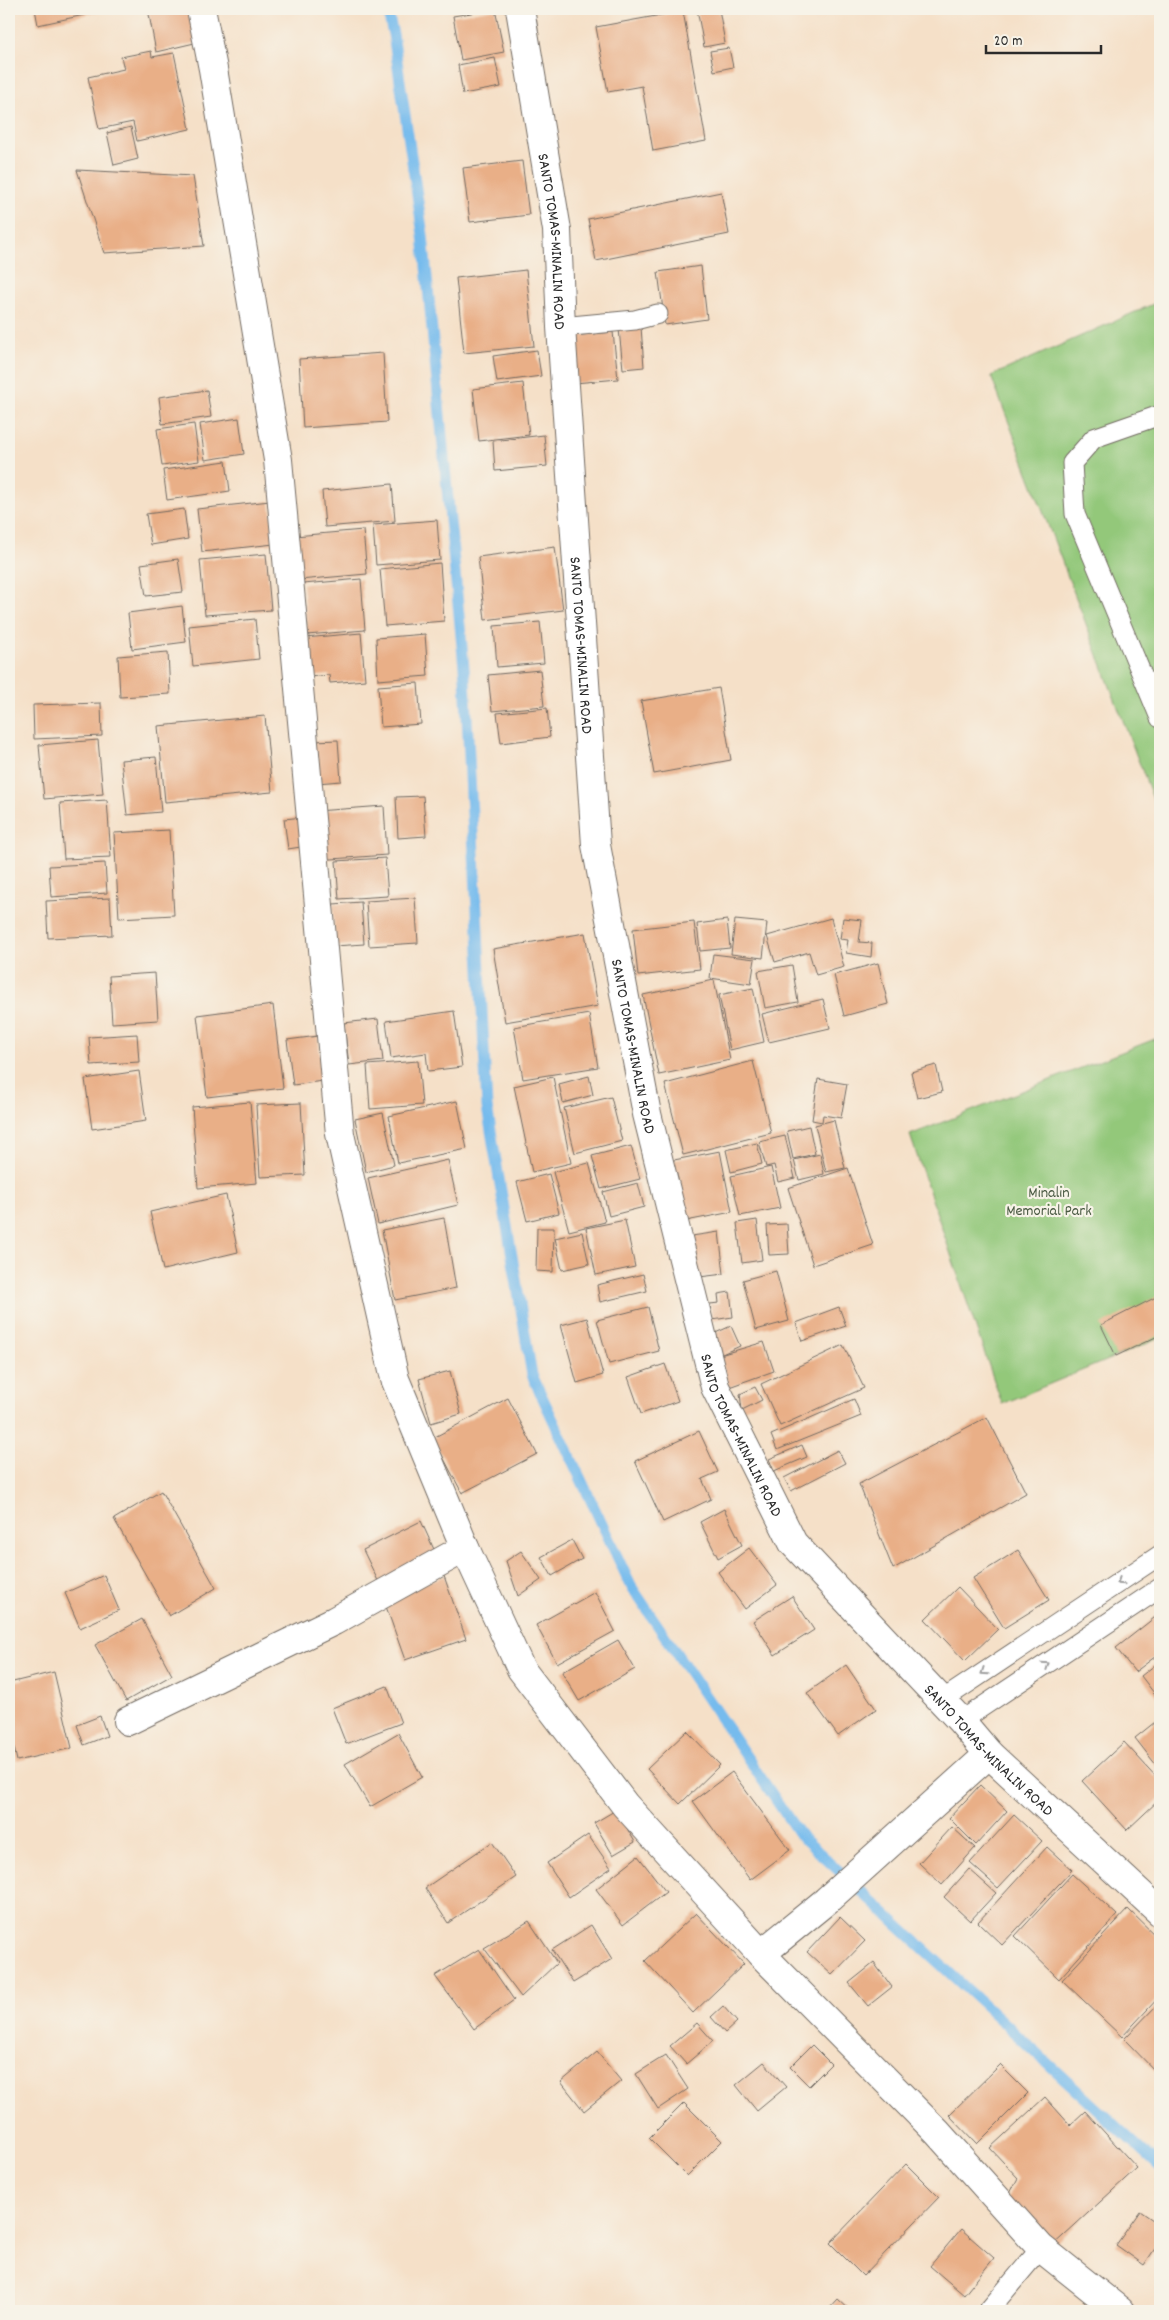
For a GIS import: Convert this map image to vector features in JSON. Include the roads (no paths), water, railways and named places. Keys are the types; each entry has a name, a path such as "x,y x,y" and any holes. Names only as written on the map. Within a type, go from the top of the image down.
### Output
{"street":[{"path":"201,9 213,69 278,460 340,1134 395,1379 465,1548 521,1669 625,1805 761,1954 937,2132 1041,2248 1120,2311"},
{"name":"SANTO TOMAS-MINALIN ROAD","path":"520,9 557,230 561,327 596,845 647,1114 715,1387 793,1543 961,1721 989,1754 1160,1912"},
{"path":"128,1721 334,1621 465,1548"},
{"path":"761,1954 826,1902 989,1754"}],"lane":[{"path":"561,327 627,321 658,314"},
{"path":"1160,415 1094,438 1072,464 1075,514 1160,718"},
{"path":"941,1701 1160,1555"},
{"path":"961,1721 1160,1588"},
{"path":"988,2311 1041,2248"}],"waterway":[{"path":"387,9 393,34 423,235 465,678 487,1107 532,1375 631,1586 799,1834 1160,2167"}],"park label":[{"name":"Minalin Memorial Park","path":"1049,1200"}]}
